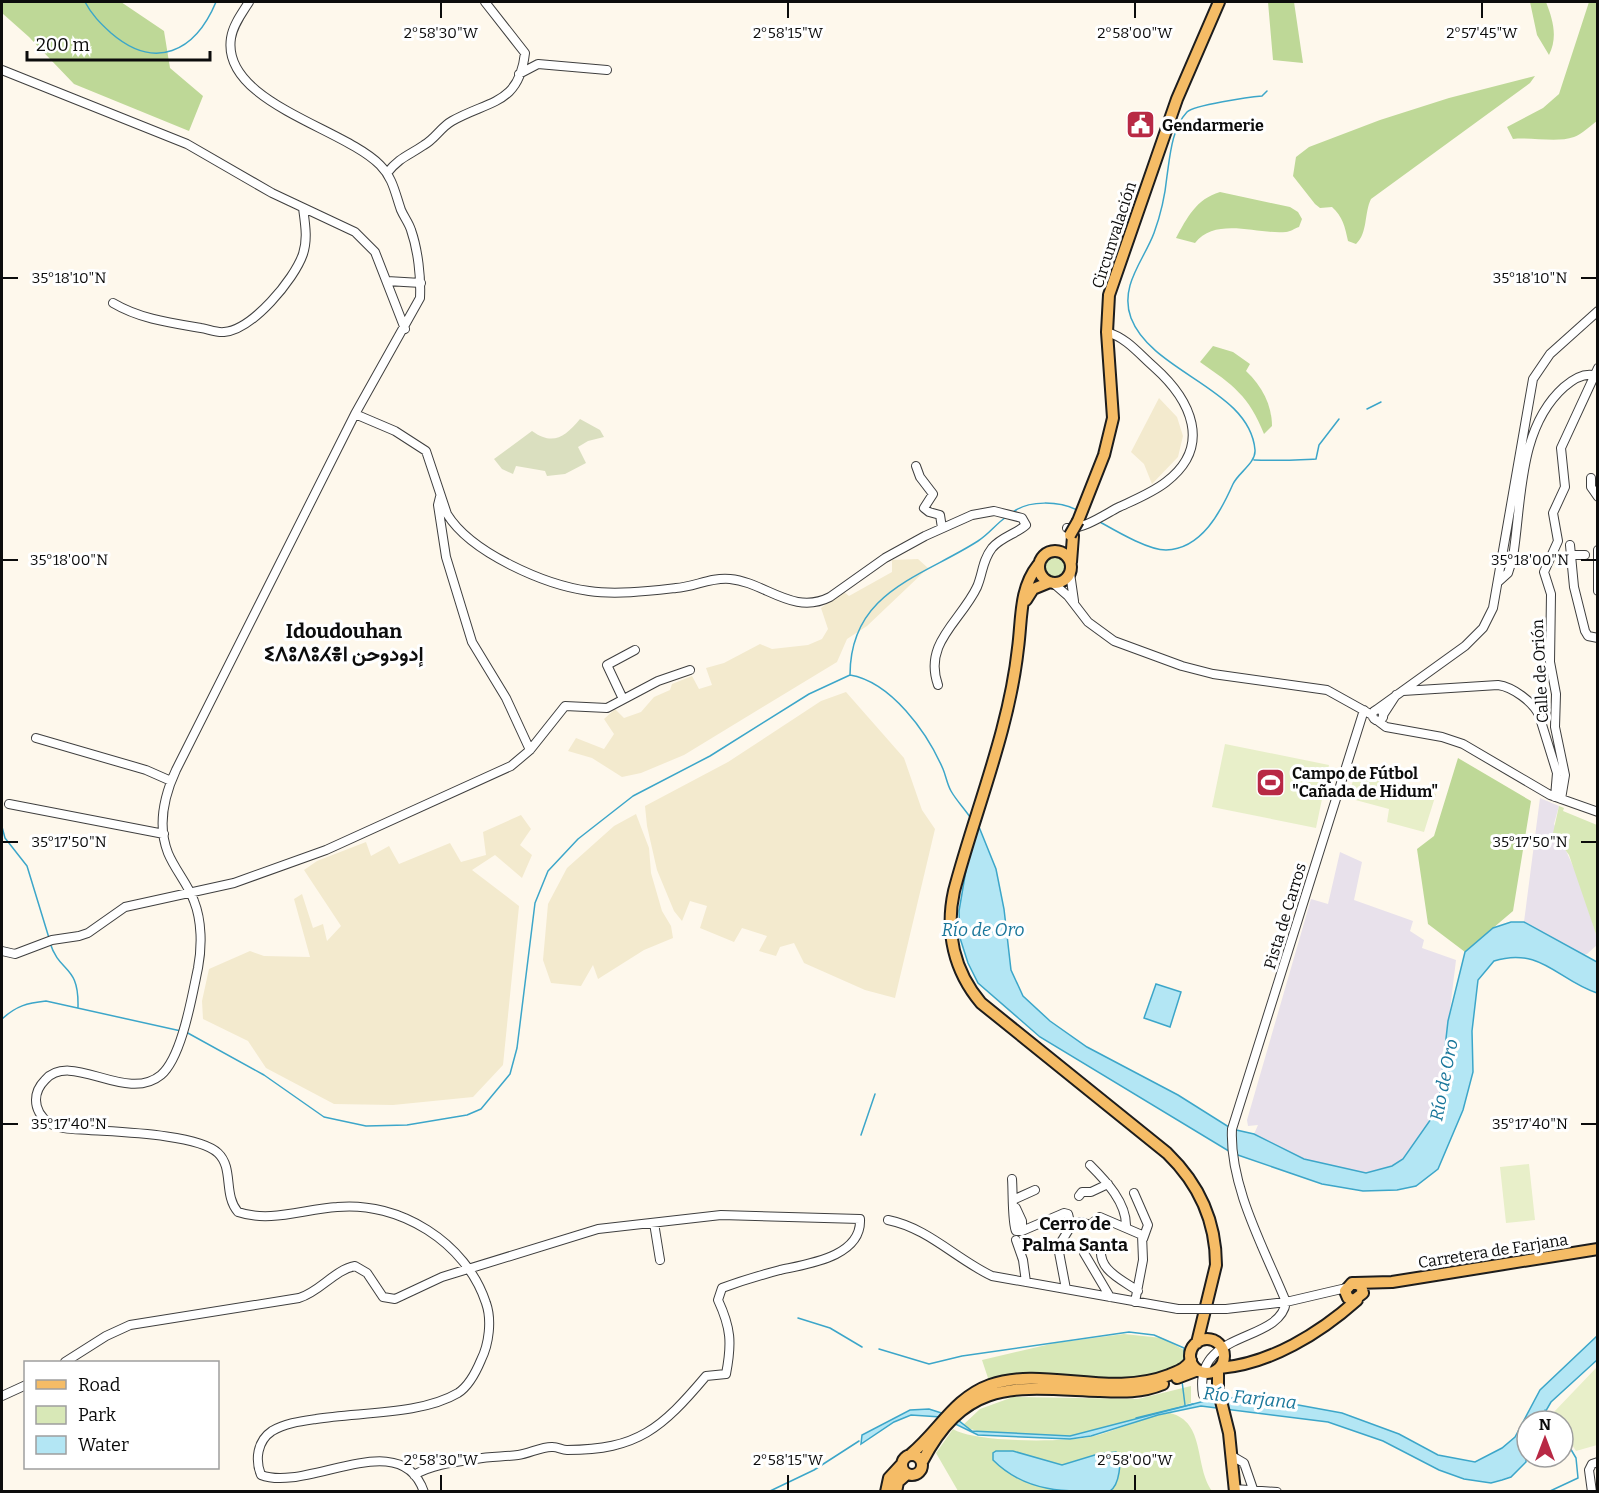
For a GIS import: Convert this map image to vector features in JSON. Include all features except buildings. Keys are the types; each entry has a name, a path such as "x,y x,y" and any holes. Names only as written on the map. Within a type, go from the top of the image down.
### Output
{"main road":[{"name":"Circunvalación","path":"1070,533 1078,521 1090,492 1106,449 1113,418 1107,332 1108,303 1114,277 1182,84 1219,2"},
{"path":"1070,533 1054,550 1044,555 1026,590 1014,678 951,901 950,933 960,971 974,994 999,1019 1167,1153 1186,1172 1201,1195 1210,1220 1216,1265 1203,1324 1197,1343 1191,1352 1191,1360 1182,1373"},
{"path":"1022,615 1033,589 1061,582 1070,568 1070,533"},
{"path":"1054,550 1063,552 1070,568"},
{"path":"1038,565 1042,578 1051,583"},
{"name":"Carretera de Farjana","path":"1202,1372 1238,1365 1279,1352 1335,1316 1352,1293 1392,1282 1598,1250"},
{"path":"1203,1324 1211,1339 1238,1365"},
{"path":"1197,1343 1211,1339"},
{"path":"1224,1353 1219,1369 1218,1389 1232,1456 1235,1490"},
{"path":"1191,1360 1218,1389"},
{"path":"896,1491 904,1470 903,1459 959,1409 981,1398 1010,1389 1130,1392 1182,1373 1202,1372"},
{"path":"886,1491 889,1478 904,1470 918,1473 944,1424"},
{"path":"911,1454 919,1457 922,1462"}],"street":[{"path":"249,2 236,23 231,43 233,59 242,78 260,95 370,155 387,173 412,231 421,283 420,298 405,329 355,414 164,799 164,834 168,853 191,894 198,915 200,959 178,1044 168,1068 153,1080 129,1084 71,1071 56,1071 41,1084 36,1100 43,1118 58,1127 161,1136 212,1149 223,1160 233,1206 246,1214 267,1217 350,1206 401,1215 412,1219 437,1237 467,1269 483,1295 489,1319 485,1352 477,1369 460,1391 440,1401 418,1406 342,1415 285,1425 272,1431 264,1439 257,1460 261,1476 277,1485 309,1484 383,1465 399,1466 414,1475 424,1491"},
{"path":"387,173 397,161 423,146 445,125 509,94 524,60 523,47 485,2"},
{"path":"519,74 538,64 607,70"},
{"path":"2,70 187,144 303,208 346,227 362,237 375,252 405,329"},
{"path":"113,303 128,312 157,320 225,332 245,322 265,309 283,290 303,256 306,234 303,208"},
{"path":"387,281 421,283"},
{"path":"1379,716 1399,692 1477,636 1493,608 1533,379 1550,354 1598,311"},
{"path":"1070,533 1074,528 1160,486 1173,476 1188,457 1193,433 1186,404 1170,382 1123,338 1107,332"},
{"path":"1498,582 1508,573 1513,557 1528,448 1534,428 1559,391 1580,376 1596,374"},
{"name":"Calle de Orión","path":"1558,798 1566,775 1555,727 1556,694 1550,666 1551,594 1544,572 1558,541 1553,513 1564,490 1561,448 1596,374"},
{"path":"355,414 395,431 426,451 440,497 453,522 492,553 525,572 590,591 674,589 727,579 742,581 790,601 816,602 830,597 885,558 942,528 983,511 1017,516 1025,521 1026,525 1007,535 992,547 980,569 976,589 937,649 933,663 938,685"},
{"path":"916,466 920,477 933,494 925,505 926,511 940,514 942,528"},
{"path":"1591,478 1591,487 1598,496"},
{"path":"440,497 438,505 447,557 472,642 506,698 530,750"},
{"path":"1570,545 1574,587 1591,638 1598,644"},
{"path":"1598,550 1598,591"},
{"path":"1570,555 1585,555"},
{"path":"1070,568 1076,605"},
{"path":"1051,583 1076,605 1088,622 1104,636 1173,663 1235,678 1318,688 1339,695 1379,716 1391,728 1442,737 1463,744 1558,798 1598,812"},
{"path":"623,699 607,665 635,650"},
{"path":"2,951 23,952 52,940 79,936 88,933 125,907 234,883 326,850 496,775 511,766 530,750 565,706 607,708 658,681 690,670"},
{"path":"1399,692 1498,685 1507,687 1538,711 1557,773 1558,798"},
{"name":"Pista de Carros","path":"1286,1302 1238,1182 1232,1153 1233,1129 1364,710"},
{"path":"36,738 146,770 171,781"},
{"path":"1557,773 1560,770 1561,751"},
{"path":"9,804 164,834"},
{"path":"1090,1165 1108,1184 1126,1214 1126,1227"},
{"path":"1012,1179 1015,1204 1014,1228 1022,1232 1064,1213 1068,1215 1071,1226"},
{"path":"1078,1196 1082,1192 1092,1192 1108,1184"},
{"path":"1015,1204 1035,1190"},
{"path":"1134,1193 1148,1225 1143,1239 1143,1260 1135,1302"},
{"path":"66,1361 106,1336 130,1325 309,1295 349,1267 362,1268 378,1293 388,1300 403,1297 426,1283 467,1269 598,1229 734,1215 860,1219 859,1232 853,1240 828,1258 722,1288 718,1300 730,1329 730,1356 726,1374 706,1376 677,1411 654,1429 618,1445 563,1450 553,1447 518,1455 490,1456 427,1467 414,1475"},
{"path":"1066,1289 1057,1251 1071,1226 1081,1222 1089,1225 1100,1216 1138,1232 1143,1239"},
{"path":"888,1220 917,1229 977,1269 992,1275 1178,1309 1226,1308 1352,1293"},
{"path":"654,1223 660,1260"},
{"path":"1016,1240 1023,1260 1026,1282"},
{"path":"1102,1244 1101,1256 1104,1266 1137,1291"},
{"path":"1084,1253 1110,1297"},
{"path":"1203,1395 1202,1372 1207,1361 1278,1319 1286,1302"},
{"path":"2,1396 24,1386"},
{"path":"1232,1456 1244,1463 1254,1490"},
{"path":"1592,1491 1594,1464"},
{"path":"1235,1490 1277,1491"}],"shaded area":[{"path":"1159,398 1177,417 1183,436 1178,457 1152,484 1144,464 1131,452"},
{"path":"918,559 928,568 867,626 847,639 837,662 684,755 641,773 622,777 592,758 568,751 576,738 604,749 614,734 604,719 615,709 624,718 641,712 654,697 670,690 672,684 692,676 699,689 712,685 706,668 724,663 760,644 772,649 808,645 822,639 828,629 821,608 843,591 849,596 892,572 892,560"},
{"path":"846,692 904,758 922,810 935,829 895,998 865,990 804,963 794,943 780,947 776,956 759,951 767,936 742,928 734,942 700,928 707,906 690,901 682,921 674,911 657,870 647,826 645,806 728,762 821,701"},
{"path":"1540,798 1559,806 1554,824 1577,875 1597,937 1597,945 1587,954 1578,956 1524,922"},
{"path":"636,814 649,848 651,873 662,911 671,926 673,938 644,950 598,979 593,965 581,986 551,983 543,960 548,904 567,868 614,826"},
{"path":"521,815 531,829 520,845 532,855 522,878 495,855 472,870 519,906 503,1065 473,1097 393,1105 334,1104 266,1068 248,1041 203,1019 202,1001 209,969 250,951 264,956 310,957 294,899 302,894 313,928 323,924 327,941 341,926 304,870 317,861 366,842 371,856 389,846 399,864 450,843 461,862 486,855 483,832"},
{"path":"1340,852 1362,862 1354,900 1413,921 1410,931 1424,940 1422,948 1456,960 1438,1109 1403,1159 1392,1166 1366,1173 1316,1165 1254,1134 1258,1125 1248,1126 1247,1120 1311,899 1328,904"}],"green space":[{"path":"2,2 121,2 164,31 170,68 203,96 189,131 74,84 29,37 2,13"},
{"path":"1268,2 1294,2 1303,63 1273,60"},
{"path":"1530,2 1546,2 1549,9 1554,35 1549,55 1537,35"},
{"path":"1589,2 1597,2 1597,121 1580,134 1567,139 1513,139 1507,127 1543,108 1559,94"},
{"path":"1535,76 1530,83 1371,199 1364,229 1356,244 1348,241 1343,222 1336,211 1332,207 1320,208 1315,204 1293,176 1296,157 1309,147 1380,120 1449,98"},
{"path":"1220,192 1290,207 1298,212 1302,219 1299,227 1288,232 1226,228 1214,230 1195,243 1176,238 1198,204"},
{"path":"1213,346 1233,352 1250,364 1246,371 1261,389 1272,418 1272,426 1264,434 1252,410 1239,392 1200,362"},
{"path":"580,419 600,430 604,437 588,441 578,447 586,463 565,474 547,476 545,471 516,466 513,474 502,469 494,459 532,431 539,436 552,439 564,435"},
{"path":"1054,555 1059,556 1065,562 1065,572 1059,578 1054,579 1049,578 1043,572 1042,567 1043,562 1049,556"},
{"name":"Campo de Fútbol \"Cañada de Hidum\"","path":"1225,744 1329,765 1316,828 1212,807"},
{"path":"1458,758 1531,801 1513,911 1465,952 1428,924 1417,849 1434,836"},
{"path":"1354,777 1402,784 1436,794 1424,832 1387,822 1389,809 1348,798"},
{"path":"1559,806 1564,808 1563,811 1597,825 1597,937 1569,855 1553,833"},
{"path":"1529,1164 1535,1220 1506,1223 1500,1167"},
{"path":"1124,1334 1162,1338 1186,1351 1187,1359 1182,1368 1143,1380 989,1381 982,1360 1055,1343"},
{"path":"1597,1367 1597,1445 1576,1451 1575,1409 1557,1409"},
{"path":"1191,1386 1191,1403 1092,1433 1070,1436 983,1433 962,1426 980,1409 1013,1397 1138,1399"},
{"path":"1170,1413 1189,1425 1212,1491 958,1491 936,1453 953,1429 964,1434 999,1439 1077,1439"}],"water":[{"name":"Río de Oro","path":"975,817 996,869 1004,909 1011,970 1023,996 1050,1021 1087,1047 1178,1095 1232,1129 1254,1134 1304,1159 1366,1173 1392,1166 1403,1159 1438,1109 1448,1021 1465,952 1493,928 1511,922 1524,922 1597,962 1597,993 1537,961 1510,958 1494,961 1478,980 1472,1031 1473,1072 1463,1110 1438,1169 1416,1186 1397,1190 1363,1191 1322,1184 1232,1153 1040,1037 978,983 968,963 960,938 959,911"},
{"path":"1156,984 1181,992 1170,1027 1144,1018"},
{"name":"Río Farjana","path":"1597,1336 1597,1360 1551,1402 1547,1409 1530,1409 1540,1390"},
{"name":"Río Farjana","path":"1220,1397 1271,1400 1342,1413 1399,1434 1438,1455 1475,1462 1502,1448 1515,1437 1515,1469 1519,1469 1511,1477 1491,1483 1464,1479 1439,1470 1383,1441 1328,1422 1201,1406 1158,1415 1091,1436 1070,1439 978,1435 941,1417 911,1415 894,1422 861,1444 862,1435 910,1410 929,1409 954,1417 972,1431 1070,1436"},
{"path":"1013,1451 1062,1465 1098,1454 1116,1452 1119,1473 1116,1484 1110,1491 1047,1488 1033,1485 1006,1471 993,1460 993,1453"}],"waterway":[{"path":"85,2 103,26 127,45 143,51 158,53 185,44 197,33 216,2"},
{"path":"1100,522 1150,547 1166,550 1179,548 1200,536 1208,527 1223,506 1235,480 1255,455 1249,429 1236,411 1219,396 1178,368 1142,337 1131,318 1128,295 1134,274 1159,219 1172,142 1182,118 1192,109 1262,96 1267,91"},
{"path":"1367,409 1381,402"},
{"path":"1254,460 1316,459 1319,445 1339,419"},
{"path":"1013,512 1027,505 1044,503 1077,510"},
{"path":"850,675 853,647 862,624 876,605 913,577 978,541 1006,517"},
{"path":"186,1032 264,1075 324,1117 366,1126 407,1125 467,1115 481,1109 510,1074 517,1048 535,903 548,871 578,839 633,796 710,756 809,694 850,675 880,687 906,711 936,755 955,798 970,817"},
{"path":"2,827 5,838 27,866 49,938"},
{"path":"50,943 54,953 72,976 78,1007"},
{"path":"2,1019 22,1006 46,1001 181,1031"},
{"path":"861,1135 875,1094"},
{"path":"2,1098 2,1109"},
{"path":"798,1318 830,1328 862,1347"},
{"path":"879,1349 929,1364 962,1356 1129,1332 1154,1335 1184,1348 1184,1361"},
{"path":"1182,1381 1185,1405"},
{"name":"Río Farjana","path":"1136,1418 1193,1404"},
{"path":"768,1492 814,1470 859,1441"},
{"path":"1548,1492 1578,1478 1575,1456"}],"place":[{"name":"Gendarmerie","path":"1141,125"},
{"name":"Campo de Fútbol \"Cañada de Hidum\"","path":"1271,782"}],"district":[{"name":"Idoudouhan ⵉⴷⵓⴷⵓⵃⴻⵏ إدودوحن","path":"344,642"},
{"name":"Cerro de Palma Santa","path":"1075,1234"}]}
